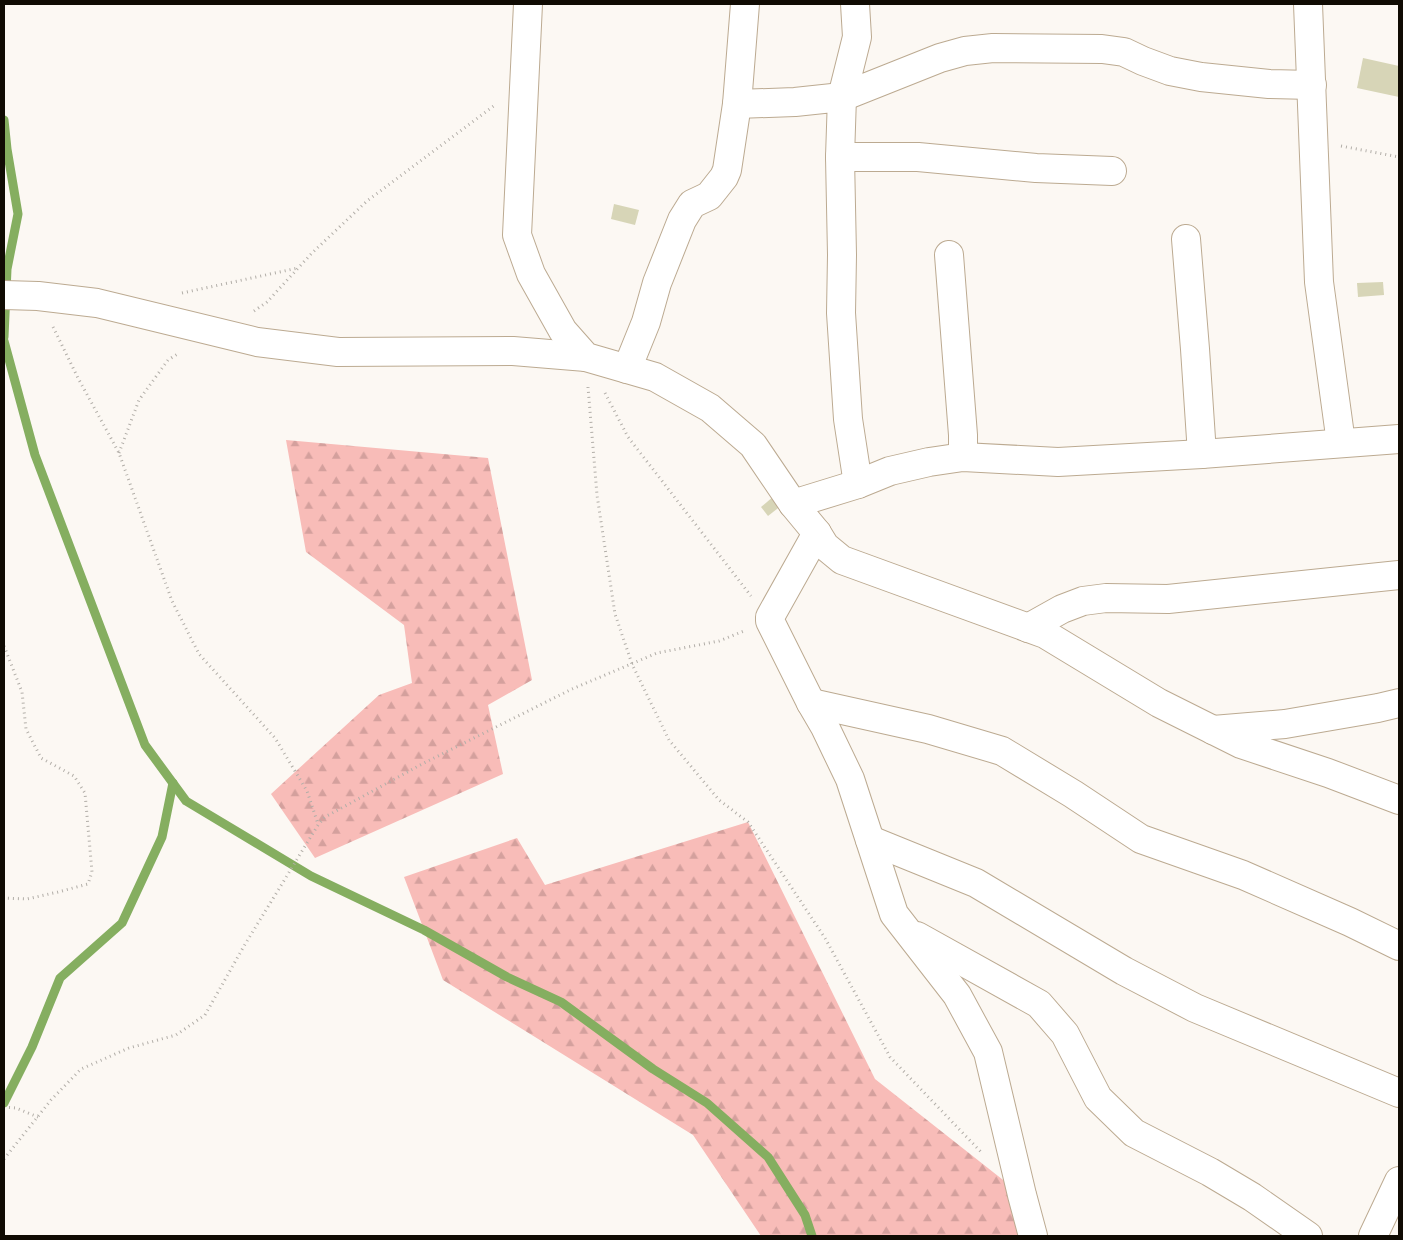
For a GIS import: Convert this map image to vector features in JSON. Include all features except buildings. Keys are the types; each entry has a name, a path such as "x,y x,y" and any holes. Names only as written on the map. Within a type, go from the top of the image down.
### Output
{"street":[{"path":"528,4 517,235 531,274 563,331 586,356"},
{"path":"627,369 646,322 656,283 682,220 692,204 709,196 728,170 737,104 745,4"},
{"path":"854,4 857,37 842,97 840,157 841,313 848,419 858,484"},
{"path":"1308,4 1319,282 1341,443"},
{"path":"737,104 795,102 842,97 940,58 965,51 993,48 1102,49 1124,52 1170,70 1201,77 1269,84 1312,85"},
{"path":"840,157 918,157 1036,168 1112,171"},
{"path":"1186,239 1202,454"},
{"path":"949,255 963,435 963,457"},
{"path":"4,295 38,296 97,303 257,342 338,352 513,351 586,356 655,377 710,408 753,445 793,504 817,533 825,546 842,560 1045,634 1159,703 1212,730 1242,744 1328,773 1399,800"},
{"path":"793,504 858,484 890,471 963,457 1058,462 1202,454 1399,439"},
{"path":"817,533 770,617 770,621 850,779 894,914 957,994 988,1052 1022,1195 1034,1236"},
{"path":"1028,628 1062,609 1083,601 1106,598 1168,599 1399,575"},
{"path":"811,703 928,729 1002,751 1142,839 1243,876 1350,922 1399,946"},
{"path":"1212,730 1285,724 1399,703"},
{"path":"870,840 976,883 1124,972 1195,1008 1399,1093"},
{"path":"907,931 1040,1004 1065,1034 1098,1098 1134,1133 1210,1172 1252,1197 1308,1236"},
{"path":"1373,1236 1399,1180"}],"path":[{"path":"119,453 139,400 168,360 185,349 222,333 267,302 312,253 367,201 465,126 524,84"},
{"path":"1314,141 1399,158"},
{"path":"174,295 299,268"},
{"path":"38,296 78,378 119,453 172,600 199,654 275,738 307,790 318,825"},
{"path":"4,1159 51,1100 81,1070 129,1048 176,1034 205,1014 244,946 318,825 325,817 424,763 572,688 657,653 719,642 770,621 628,436 586,356"},
{"path":"586,356 597,495 615,614 632,664 669,740 719,800 748,822 825,938 890,1057 988,1159"},
{"path":"4,646 22,692 26,729 41,758 74,776 85,793 92,872 88,884 27,899 4,898"},
{"path":"4,1106 16,1108 38,1117"}],"green space":[{"path":"286,440 488,458 532,680 488,705 503,774 315,858 271,794 379,695 412,683 404,625 306,552"},
{"path":"748,822 875,1079 1022,1195 1033,1236 761,1236 693,1135 443,980 404,877 517,838 545,885"}],"waterway":[{"path":"4,120 18,214 7,269 4,337"},
{"path":"4,341 35,455 145,745 186,801 311,876 424,930 507,977 561,1002 653,1069 707,1103 768,1157 805,1215 812,1236"},
{"path":"4,1103 32,1047 60,978 122,923 162,837 173,783"}]}
